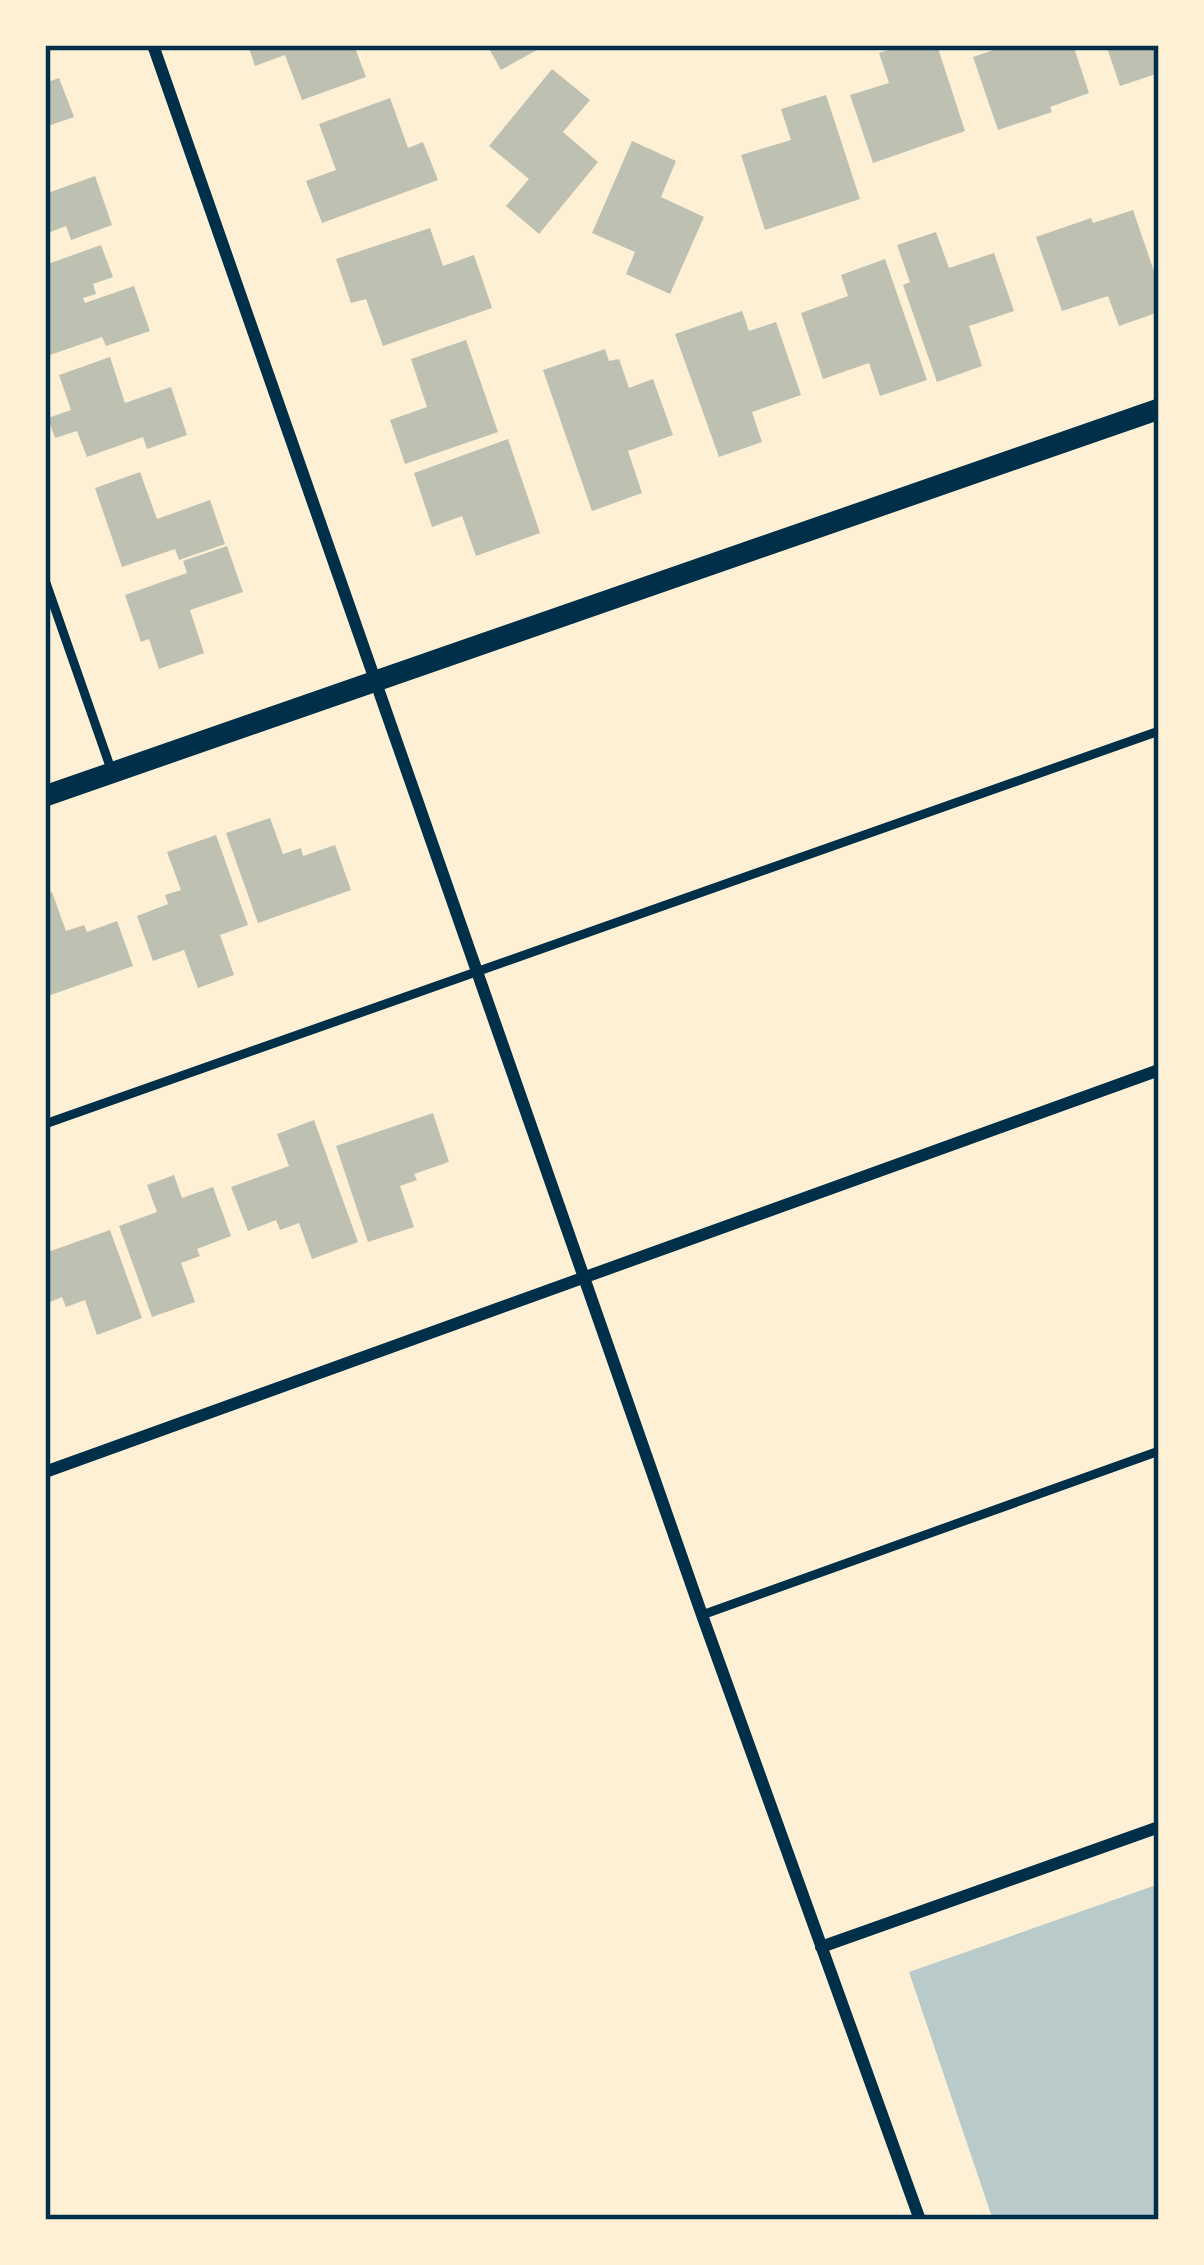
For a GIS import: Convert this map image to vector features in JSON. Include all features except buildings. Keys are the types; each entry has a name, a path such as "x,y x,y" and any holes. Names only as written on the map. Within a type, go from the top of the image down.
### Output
{"street":[{"path":"153,45 702,1615 920,2220"},
{"path":"45,796 1159,409"},
{"path":"45,1472 1159,1070"},
{"path":"821,1947 1159,1827"}],"lane":[{"path":"45,580 112,772"},
{"path":"45,1124 1159,730"},
{"path":"702,1615 1159,1451"}],"shaded area":[{"path":"1159,1884 1159,2220 993,2220 909,1972"}]}
